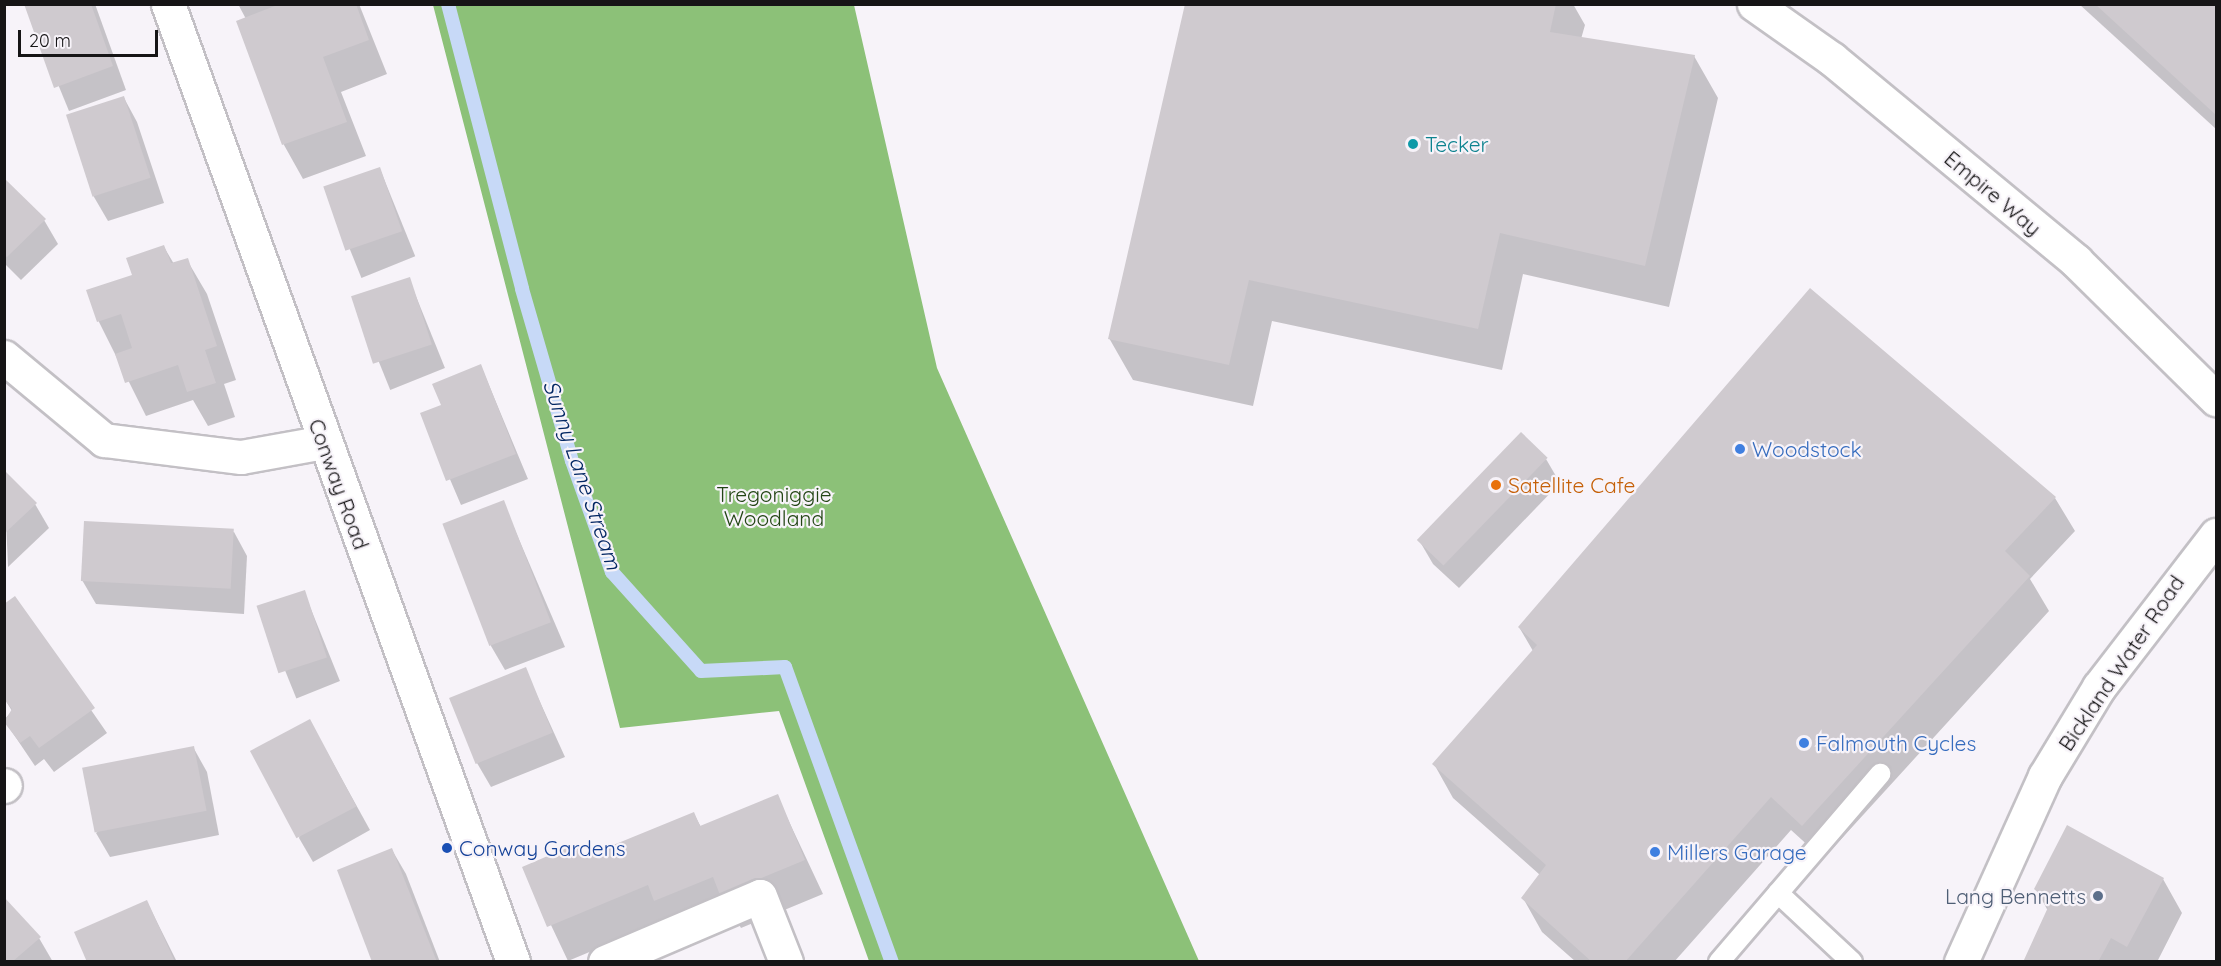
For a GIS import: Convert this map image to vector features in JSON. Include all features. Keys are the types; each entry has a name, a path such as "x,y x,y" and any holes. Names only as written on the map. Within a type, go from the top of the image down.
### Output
{"street":[{"name":"Conway Road","path":"168,4 513,962"},
{"name":"Empire Way","path":"1754,4 1832,59 2076,261 2217,399"},
{"path":"4,357 104,440 241,457 324,442"},
{"name":"Bickland Water Road","path":"1961,962 2045,776 2099,687 2217,535"},
{"path":"605,962 760,896 786,962"}],"lane":[{"path":"1719,962 1880,774"},
{"path":"1778,893 1852,962"}],"green space":[{"name":"Tregoniggie Woodland","path":"433,5 854,5 937,368 1199,961 869,961 779,711 620,728"}],"building":[{"path":"24,4 91,4 113,66 54,88"},
{"path":"280,4 356,4 369,40 323,57 347,122 282,145 236,21"},
{"name":"Tecker","path":"1185,4 1556,4 1550,32 1695,55 1645,266 1500,233 1478,329 1249,280 1229,365 1108,339"},
{"path":"2095,4 2216,4 2216,115"},
{"path":"124,96 151,178 93,197 66,115"},
{"path":"380,167 402,231 345,251 323,187"},
{"path":"4,178 46,219 7,257 4,255"},
{"path":"164,245 171,263 188,258 217,346 205,350 216,383 187,392 178,365 125,383 115,354 132,348 121,314 97,322 86,290 132,275 126,258"},
{"path":"410,277 432,345 373,364 351,296"},
{"path":"1810,288 2056,497 2005,551 2030,576 1802,826 1771,797 1625,962 1592,962 1521,898 1546,865 1432,764 1537,645 1518,627"},
{"path":"481,364 516,454 446,481 420,413 441,405 432,384"},
{"name":"Satellite Cafe","path":"1521,432 1548,458 1443,566 1417,540"},
{"path":"4,470 37,503 4,534"},
{"path":"504,500 551,622 489,646 442,524"},
{"path":"84,521 234,529 231,589 81,581"},
{"path":"305,590 327,658 278,673 256,606"},
{"path":"15,596 95,708 39,748 30,736 20,743 4,722 12,709 4,699 4,604"},
{"path":"526,667 553,733 476,764 449,698"},
{"path":"310,719 356,806 296,838 250,751"},
{"path":"194,746 207,811 95,833 82,768"},
{"path":"778,794 805,860 720,895 713,877 654,901 648,885 547,927 522,867 578,843 584,857 694,812 700,826"},
{"name":"Lang Bennetts","path":"2067,825 2164,878 2127,947 2111,938 2098,962 2023,962 2050,903 2034,889"},
{"path":"392,848 437,962 372,962 337,870"},
{"path":"4,897 41,937 12,962 4,962"},
{"path":"147,900 175,962 87,962 74,932"}],"waterway":[{"name":"Sunny Lane Stream","path":"448,4 522,289 572,461 612,572 701,671 785,667 892,962"}],"place":[{"name":"Tecker","path":"1413,144"},
{"name":"Woodstock","path":"1740,449"},
{"name":"Satellite Cafe","path":"1496,485"},
{"name":"Falmouth Cycles","path":"1804,743"},
{"name":"Conway Gardens","path":"447,848"},
{"name":"Millers Garage","path":"1655,852"},
{"name":"Lang Bennetts","path":"2098,896"}]}
